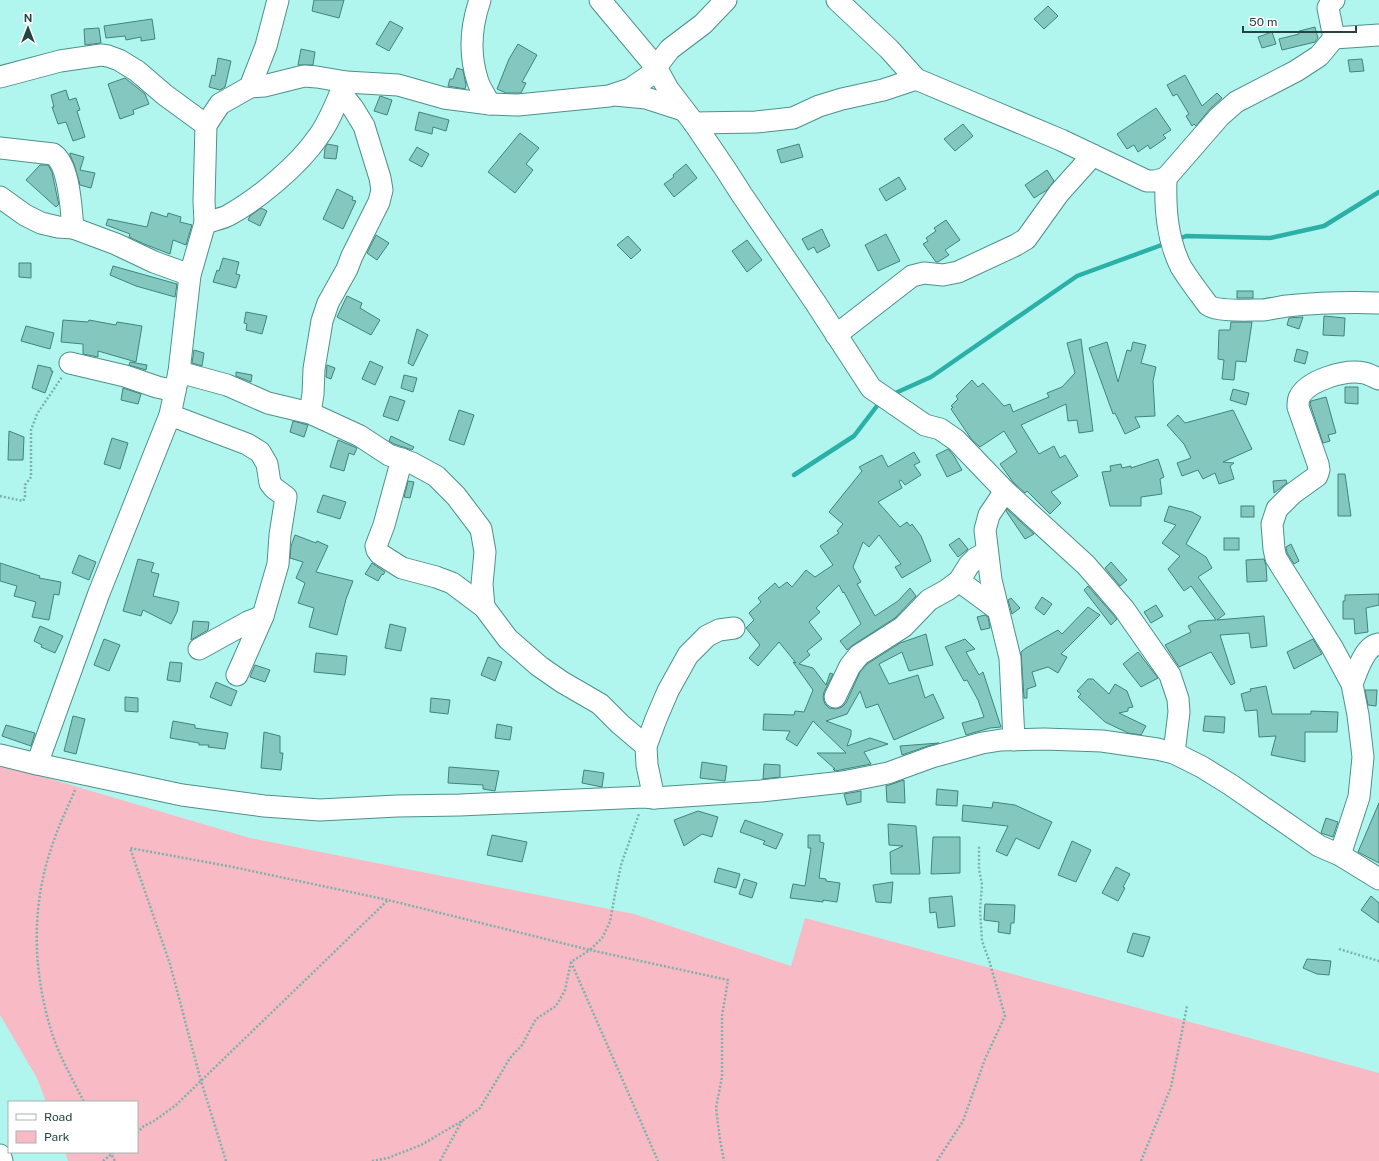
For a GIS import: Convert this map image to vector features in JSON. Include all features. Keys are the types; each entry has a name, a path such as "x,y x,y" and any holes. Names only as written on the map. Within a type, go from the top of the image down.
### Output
{"street":[{"path":"250,87 266,46 278,0"},
{"path":"480,0 476,13 471,48 478,83 490,104"},
{"path":"600,0 656,67 668,89 688,116 871,388 925,425 940,429 956,440 1005,491 1086,565 1124,609 1170,675 1178,699 1179,712 1174,753"},
{"path":"37,764 100,594 170,415 177,381 190,276 205,223 204,201 206,125 220,104 250,87 264,86 304,76 317,77 343,87 398,85 444,98 490,104 518,105 614,95 630,89 649,76 670,49 703,24 726,0"},
{"path":"837,0 889,49 916,79 1054,137 1147,181 1155,181 1166,178 1219,117 1236,102 1296,71 1319,56 1334,38 1379,35"},
{"path":"1334,0 1328,8 1334,38"},
{"path":"0,77 60,61 101,55 108,56 119,60 137,71 165,95 206,125"},
{"path":"614,95 646,98 688,116 756,122 793,118 819,106 842,99 883,90 916,79"},
{"path":"205,223 227,216 290,170 319,137 343,87"},
{"path":"310,413 313,394 314,369 324,315 328,303 348,269 352,256 379,202 382,190 380,178 364,126 343,87"},
{"path":"0,148 53,154 57,156 67,179 73,228"},
{"path":"836,334 912,276 924,273 943,276 958,272 1026,239 1059,193 1070,183 1093,155"},
{"path":"1166,178 1168,230 1174,250 1182,268 1208,305 1211,307 1224,309 1264,310 1286,306 1354,302 1379,303"},
{"path":"0,197 25,215 41,223 58,227 73,228 116,244 154,262 190,276"},
{"path":"70,363 125,376 157,387 177,381 227,385 268,403 310,413 360,436 384,452 420,467 436,476 456,496 481,529 485,552 482,584 484,607"},
{"path":"1340,855 1359,797 1363,757 1358,715 1352,684 1332,647 1276,558 1272,524 1277,509 1292,494 1317,476 1319,470 1298,407 1298,399 1307,388 1320,380 1346,373 1364,373 1379,379"},
{"path":"170,415 247,444 260,452 267,464 270,483 286,497 280,535 278,564 263,616 237,675"},
{"path":"402,459 384,525 376,546 380,554 402,568 452,583 484,607 508,639 539,666 562,682 600,704 620,724 646,746"},
{"path":"1005,491 989,515 985,530 991,580 1010,658 1014,740"},
{"path":"835,697 850,666 859,655 903,627 929,600 959,581 969,565 976,558 987,552"},
{"path":"959,581 997,608"},
{"path":"199,649 248,622 263,616"},
{"path":"649,798 646,746 668,691 688,655 707,636 719,630 734,628"},
{"path":"1352,684 1366,653 1376,644 1379,644"},
{"path":"0,755 182,795 264,806 320,810 649,798 761,791 843,782 888,773 982,743 1001,740 1044,739 1102,741 1174,753 1202,767 1231,785 1319,846 1340,855 1379,879"},
{"path":"0,1155 2,1161"}],"path":[{"path":"0,496 23,501 25,497 25,485 31,477 31,430 37,414 64,375 70,363"},
{"path":"82,773 51,848 43,877 37,912 37,960 40,988 51,1032 83,1101"},
{"path":"372,1161 388,1158 421,1145 462,1121 480,1108 510,1058 522,1045 536,1019 556,1006 565,990 571,962 590,950 602,938 610,922 614,894 621,865 649,798"},
{"path":"937,1161 962,1121 985,1059 1005,1016 982,941 980,910 982,885 979,870 979,846"},
{"path":"226,1161 201,1081 170,964 130,848 388,900 590,950 728,980 722,1016 722,1077 716,1108 724,1161"},
{"path":"138,1131 176,1105 388,900"},
{"path":"1339,949 1379,961"},
{"path":"571,962 658,1161"},
{"path":"1141,1161 1171,1087 1187,1006"},
{"path":"440,1161 462,1121"},
{"path":"103,1161 112,1153 115,1161"}],"green space":[{"path":"0,764 250,838 634,914 791,966 805,918 1379,1073 1379,1161 68,1161 65,1153 138,1153 138,1101 46,1101 37,1078 0,1015"}],"building":[{"path":"314,0 344,0 339,18 312,11"},
{"path":"1048,6 1058,16 1044,29 1034,19"},
{"path":"152,19 155,39 141,41 141,37 126,40 125,36 106,38 104,26"},
{"path":"390,21 403,28 389,51 376,44"},
{"path":"1315,27 1318,38 1315,42 1282,50 1279,39 1299,34 1299,31"},
{"path":"99,28 101,43 85,45 84,29"},
{"path":"1272,32 1276,44 1262,48 1258,37"},
{"path":"518,44 537,55 522,82 526,83 521,93 506,93 497,89 509,59"},
{"path":"301,49 315,52 313,65 298,65"},
{"path":"218,58 231,61 225,87 220,90 209,87 212,75 215,76"},
{"path":"1362,59 1364,71 1350,72 1348,60"},
{"path":"457,68 463,70 466,85 465,89 448,86 450,79 453,79"},
{"path":"1185,75 1202,106 1217,93 1222,98 1210,109 1196,126 1194,124 1192,126 1186,116 1189,114 1177,94 1173,96 1167,85"},
{"path":"125,78 145,94 149,104 133,110 134,114 120,119 108,84"},
{"path":"66,90 69,100 76,98 80,110 77,111 85,137 73,141 66,122 58,124 52,107 54,107 51,95"},
{"path":"380,96 392,100 387,115 374,111"},
{"path":"1156,108 1171,130 1163,135 1166,138 1150,149 1148,145 1138,152 1134,145 1127,149 1117,134"},
{"path":"419,112 449,120 446,131 433,127 432,134 415,130"},
{"path":"963,124 973,136 955,151 944,139"},
{"path":"520,133 539,148 526,164 533,170 515,193 488,172"},
{"path":"327,144 338,146 336,159 324,158"},
{"path":"799,144 803,157 781,163 777,150"},
{"path":"417,147 429,154 422,167 409,160"},
{"path":"70,153 84,157 80,170 95,173 91,188 80,185"},
{"path":"686,164 697,178 674,197 664,184 674,177 673,175"},
{"path":"40,165 48,165 52,172 59,204 56,207 26,180"},
{"path":"1047,170 1054,181 1047,190 1034,198 1025,185"},
{"path":"899,177 906,189 886,201 879,189"},
{"path":"337,189 353,197 352,200 356,201 343,229 323,219"},
{"path":"261,208 267,211 260,226 248,220 250,216"},
{"path":"151,212 167,217 168,213 181,217 180,222 192,225 186,245 173,240 170,254 129,237 130,234 106,225 108,219 147,227"},
{"path":"946,220 960,240 945,250 949,255 936,262 923,244 928,241 926,238 936,231 934,228"},
{"path":"822,229 830,246 817,253 814,247 808,250 802,239"},
{"path":"886,234 900,261 878,271 865,245"},
{"path":"376,235 389,243 377,260 367,253"},
{"path":"628,236 641,250 631,259 617,245"},
{"path":"747,240 762,260 747,272 732,251"},
{"path":"223,258 239,262 236,274 240,275 236,288 213,282 217,270 219,271"},
{"path":"19,263 31,263 31,278 19,277"},
{"path":"113,266 177,284 175,297 136,286 110,275"},
{"path":"1237,291 1253,291 1253,298 1237,298"},
{"path":"347,296 362,303 360,308 380,320 371,335 337,317"},
{"path":"246,312 267,316 262,334 246,330 247,324 244,323"},
{"path":"1324,316 1345,318 1344,336 1323,335"},
{"path":"1303,317 1299,329 1287,325 1289,318"},
{"path":"63,320 88,322 89,320 116,325 117,322 142,326 136,362 98,351 98,357 83,354 83,344 61,342"},
{"path":"1231,322 1252,322 1246,362 1236,361 1234,380 1222,379 1224,360 1218,359 1219,330 1230,330"},
{"path":"26,326 54,333 50,349 21,341"},
{"path":"417,329 428,335 413,366 408,363"},
{"path":"1081,339 1093,431 1079,433 1077,420 1068,421 1066,404 1021,425 1039,454 1054,446 1060,458 1065,455 1078,476 1051,492 1061,503 1050,514 1027,491 1025,493 1013,482 1000,464 1017,452 1004,431 980,447 972,440 951,409 953,407 951,406 958,399 956,396 972,380 978,387 983,383 1004,406 1010,404 1013,412 1049,397 1047,393 1062,387 1075,373 1067,343"},
{"path":"1107,342 1118,382 1127,350 1131,351 1133,342 1146,345 1141,363 1156,367 1153,381 1155,416 1135,417 1140,427 1125,434 1115,413 1113,414 1089,348"},
{"path":"1297,349 1308,352 1305,364 1294,361"},
{"path":"194,350 204,353 202,366 192,363"},
{"path":"370,361 383,367 375,385 362,379"},
{"path":"130,362 147,365 146,370 129,365"},
{"path":"38,365 51,368 51,371 53,371 45,393 32,388"},
{"path":"327,365 335,368 331,379 326,377"},
{"path":"236,372 252,375 251,382 236,376"},
{"path":"404,375 417,378 413,392 401,388"},
{"path":"1345,387 1358,387 1358,404 1345,403"},
{"path":"123,388 141,394 138,404 121,400"},
{"path":"1233,389 1249,393 1246,405 1230,400"},
{"path":"390,396 405,401 398,421 383,416"},
{"path":"1326,397 1336,433 1328,435 1330,441 1323,443 1310,404 1311,401"},
{"path":"459,410 474,415 464,445 449,440"},
{"path":"1233,410 1252,449 1223,462 1234,463 1230,466 1234,479 1219,484 1215,473 1203,479 1198,470 1182,476 1177,463 1191,458 1184,444 1167,425 1178,415 1185,423"},
{"path":"293,421 308,425 304,437 290,432"},
{"path":"9,431 24,437 23,460 8,460"},
{"path":"391,436 414,447 412,450 394,444 389,441"},
{"path":"112,438 128,443 120,469 104,464"},
{"path":"338,440 357,448 354,455 349,453 344,471 330,467"},
{"path":"948,449 962,470 947,477 936,455"},
{"path":"914,452 920,462 914,465 921,475 905,485 901,480 899,481 902,488 878,502 900,527 907,522 910,526 912,524 921,536 931,561 902,578 895,567 901,564 879,535 869,547 863,542 853,567 861,582 857,584 875,616 898,601 910,588 916,596 895,618 847,650 840,641 861,624 839,585 816,608 820,612 809,622 822,639 807,651 810,655 799,664 813,668 826,685 830,673 833,674 824,692 823,698 825,704 829,708 836,709 842,707 846,703 860,672 867,664 900,643 926,634 933,665 909,671 902,652 879,664 889,684 918,675 925,698 933,694 944,718 894,740 878,704 866,708 860,691 847,714 826,721 851,730 851,735 847,746 870,738 888,744 864,752 871,764 835,771 833,769 835,769 817,753 846,753 813,721 797,746 786,739 790,731 763,730 764,714 794,715 795,711 804,712 813,690 793,662 796,663 779,642 758,666 749,658 760,645 746,628 754,620 749,613 761,602 758,598 775,583 779,588 787,582 792,587 806,570 815,577 833,565 820,546 839,533 837,531 843,524 829,512 862,471 859,467 882,455 888,467"},
{"path":"1158,459 1164,477 1160,479 1162,494 1141,497 1141,506 1110,506 1102,472 1111,471 1110,466 1121,464 1122,468 1131,466 1131,468"},
{"path":"1338,474 1345,474 1351,516 1338,516"},
{"path":"1286,480 1287,483 1274,493 1273,481"},
{"path":"408,481 414,482 410,498 404,497"},
{"path":"323,495 346,502 340,519 317,512"},
{"path":"1169,506 1192,512 1201,517 1186,544 1206,557 1212,568 1198,577 1225,614 1217,620 1264,616 1267,646 1251,648 1249,633 1220,635 1235,683 1231,685 1211,652 1179,667 1165,645 1191,632 1188,626 1198,621 1216,620 1191,586 1184,591 1168,569 1180,556 1162,543 1176,525 1164,521"},
{"path":"1241,506 1254,506 1254,517 1241,517"},
{"path":"1007,509 1034,534 1025,539 1006,511"},
{"path":"295,535 316,543 317,541 328,546 316,572 353,581 346,599 337,635 309,627 314,608 298,603 305,583 296,578 303,562 290,558 291,546"},
{"path":"959,538 968,549 958,557 949,545"},
{"path":"1224,538 1239,538 1239,550 1224,550"},
{"path":"1291,544 1299,561 1294,564 1287,553 1286,547"},
{"path":"79,555 96,562 89,580 72,573"},
{"path":"138,559 154,563 151,572 159,574 153,596 179,602 177,612 171,624 143,610 141,616 123,611"},
{"path":"1264,559 1267,581 1247,582 1246,560"},
{"path":"1111,562 1127,580 1120,586 1105,568"},
{"path":"0,563 40,576 39,578 61,582 59,595 54,594 49,620 32,617 36,602 14,596 17,586 0,581"},
{"path":"372,563 385,572 378,581 365,574"},
{"path":"1088,586 1117,619 1111,625 1084,590"},
{"path":"1379,594 1379,605 1366,608 1368,632 1355,634 1354,619 1343,619 1343,601 1345,601 1345,595"},
{"path":"1042,597 1052,604 1044,615 1035,608"},
{"path":"1011,598 1020,608 1012,614 1008,600"},
{"path":"1156,605 1163,616 1151,623 1144,612"},
{"path":"1088,607 1100,615 1061,654 1067,657 1058,673 1048,667 1032,672 1036,686 1027,689 1027,698 1024,698 1021,652 1058,630 1062,634"},
{"path":"985,615 988,617 990,628 981,630 977,617"},
{"path":"193,621 209,622 208,630 191,640"},
{"path":"390,624 406,628 401,651 385,648"},
{"path":"40,626 63,636 55,653 41,647 42,645 34,641"},
{"path":"104,639 120,645 109,671 94,665"},
{"path":"965,639 975,649 966,652 979,675 983,672 1001,727 990,728 966,735 962,723 984,717 978,700 967,680 964,681 945,647"},
{"path":"1313,639 1322,654 1294,669 1287,652"},
{"path":"1138,652 1158,678 1141,687 1123,664"},
{"path":"316,653 347,656 345,675 314,672"},
{"path":"488,657 502,662 495,681 481,675"},
{"path":"170,662 182,663 180,682 167,680"},
{"path":"255,665 270,670 265,682 250,677"},
{"path":"1088,679 1093,679 1109,694 1115,684 1127,691 1133,707 1128,708 1128,711 1119,713 1146,726 1141,735 1128,733 1105,722 1078,697 1081,694 1077,691"},
{"path":"216,682 237,691 231,706 210,697"},
{"path":"1266,686 1272,714 1311,714 1311,711 1338,712 1337,732 1305,732 1305,762 1271,755 1276,736 1259,737 1257,710 1245,711 1241,694 1251,691 1250,689"},
{"path":"1365,690 1377,690 1376,706 1368,705"},
{"path":"125,697 138,698 138,712 125,711"},
{"path":"431,698 450,700 448,714 430,712"},
{"path":"73,716 85,719 76,754 64,751"},
{"path":"1205,716 1225,717 1224,733 1203,731"},
{"path":"173,721 195,725 195,728 228,733 225,749 208,747 209,745 199,745 199,743 170,738"},
{"path":"497,724 512,727 510,740 495,738"},
{"path":"6,725 35,733 31,746 2,736"},
{"path":"264,732 280,736 280,753 283,753 281,770 261,768"},
{"path":"939,743 902,755 900,746"},
{"path":"702,762 727,766 725,781 700,778"},
{"path":"764,764 780,765 780,777 763,779"},
{"path":"449,767 499,771 495,791 483,789 483,785 448,783"},
{"path":"584,770 604,773 602,787 582,783"},
{"path":"904,780 905,803 887,802 886,786"},
{"path":"937,789 958,791 957,806 936,805"},
{"path":"861,791 861,802 847,805 844,794"},
{"path":"993,802 1015,805 1052,822 1039,849 1016,838 1007,856 996,851 1008,826 962,821 963,805 992,808"},
{"path":"1379,803 1379,863 1358,852"},
{"path":"698,811 718,817 712,837 702,834 684,846 674,820"},
{"path":"1326,818 1338,822 1333,837 1321,833"},
{"path":"745,820 783,834 776,849 763,844 765,841 740,832"},
{"path":"888,824 916,826 920,874 891,874 890,852 903,846 889,845"},
{"path":"492,835 527,842 522,862 487,855"},
{"path":"808,835 820,835 820,842 824,843 819,878 826,879 826,881 840,883 837,902 790,898 793,884 805,886 811,848 808,848"},
{"path":"933,837 960,837 960,873 931,874"},
{"path":"1072,841 1091,850 1076,882 1058,875"},
{"path":"1116,867 1130,874 1118,901 1102,893"},
{"path":"718,868 740,874 736,888 714,882"},
{"path":"744,879 757,883 752,898 739,894"},
{"path":"893,882 891,903 876,902 873,885"},
{"path":"952,896 955,926 938,928 936,912 930,913 929,898"},
{"path":"1371,896 1379,903 1379,923 1361,910"},
{"path":"985,904 1015,905 1014,923 1011,923 1010,934 998,932 999,922 984,920"},
{"path":"1133,933 1150,937 1143,957 1127,952"},
{"path":"1307,959 1331,961 1329,975 1317,974 1303,968"}],"waterway":[{"path":"1176,240 1186,236 1270,238 1324,226 1379,192"},
{"path":"891,395 931,377 1077,276 1167,243"},
{"path":"794,475 854,436 880,402"}]}
